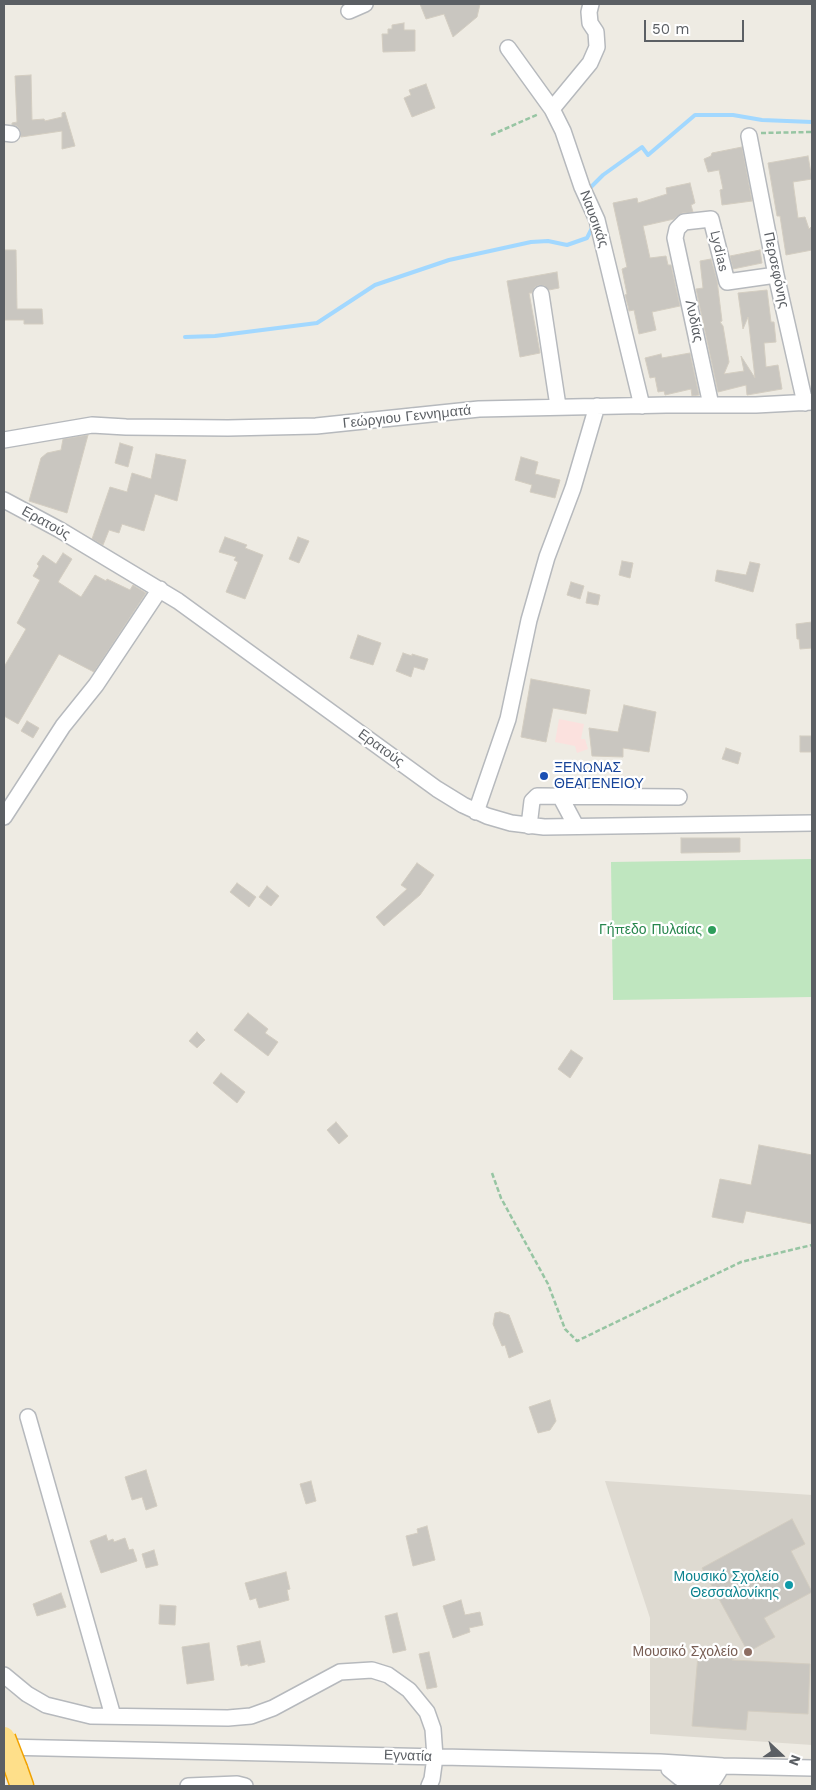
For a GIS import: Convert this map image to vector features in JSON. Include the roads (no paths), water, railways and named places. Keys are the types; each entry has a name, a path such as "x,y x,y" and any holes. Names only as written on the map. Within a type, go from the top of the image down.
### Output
{"highway":[{"path":"4,1738 19,1778"}],"street":[{"path":"349,11 365,4"},
{"path":"552,109 590,63 597,47 596,32 590,23 589,12 591,4"},
{"name":"Ναυσικάς","path":"508,48 552,109 563,131 582,187 597,220 642,406"},
{"name":"Περσεφόνης","path":"749,136 776,275 809,402"},
{"name":"Lydias","path":"675,238 677,229 684,222 712,219 727,282 776,275"},
{"name":"Λυδίας","path":"675,238 711,405"},
{"path":"541,294 558,406"},
{"name":"Γεώργιου Γεννηματά","path":"4,440 92,424 126,427 228,428 316,426 480,409 558,406 756,405 809,402"},
{"path":"476,812 508,719 529,620 547,557 573,488 597,406"},
{"name":"Ερατούς","path":"4,500 60,530 160,589 437,789 476,812 511,823 529,826 812,823"},
{"path":"4,817 63,726 96,685 160,589"},
{"path":"560,796 576,826"},
{"path":"529,826 531,806 535,797 679,797"},
{"path":"28,1417 113,1716"},
{"path":"4,1675 27,1694 46,1705 91,1716 228,1718 251,1716 273,1708 340,1672 372,1670 388,1675 409,1690 428,1712 433,1729 435,1757 432,1779 429,1786"},
{"name":"Εγνατία","path":"4,1747 812,1768"},
{"path":"669,1769 680,1778 714,1779 719,1771"},
{"path":"188,1786 238,1784 245,1786"}],"waterway":[{"path":"588,190 603,175 642,147 648,155 695,115 733,115 762,120 812,122"},
{"path":"185,337 215,336 317,323 375,285 449,260 531,242 548,241 567,245 587,238 592,228 591,224"}],"place":[{"name":"ΞΕΝΩΝΑΣ ΘΕΑΓΕΝΕΙΟΥ","path":"544,776"},
{"name":"Γήπεδο Πυλαίας","path":"712,930"},
{"name":"Μουσικό Σχολείο Θεσσαλονίκης","path":"789,1585"},
{"name":"Μουσικό Σχολείο","path":"748,1652"}]}
